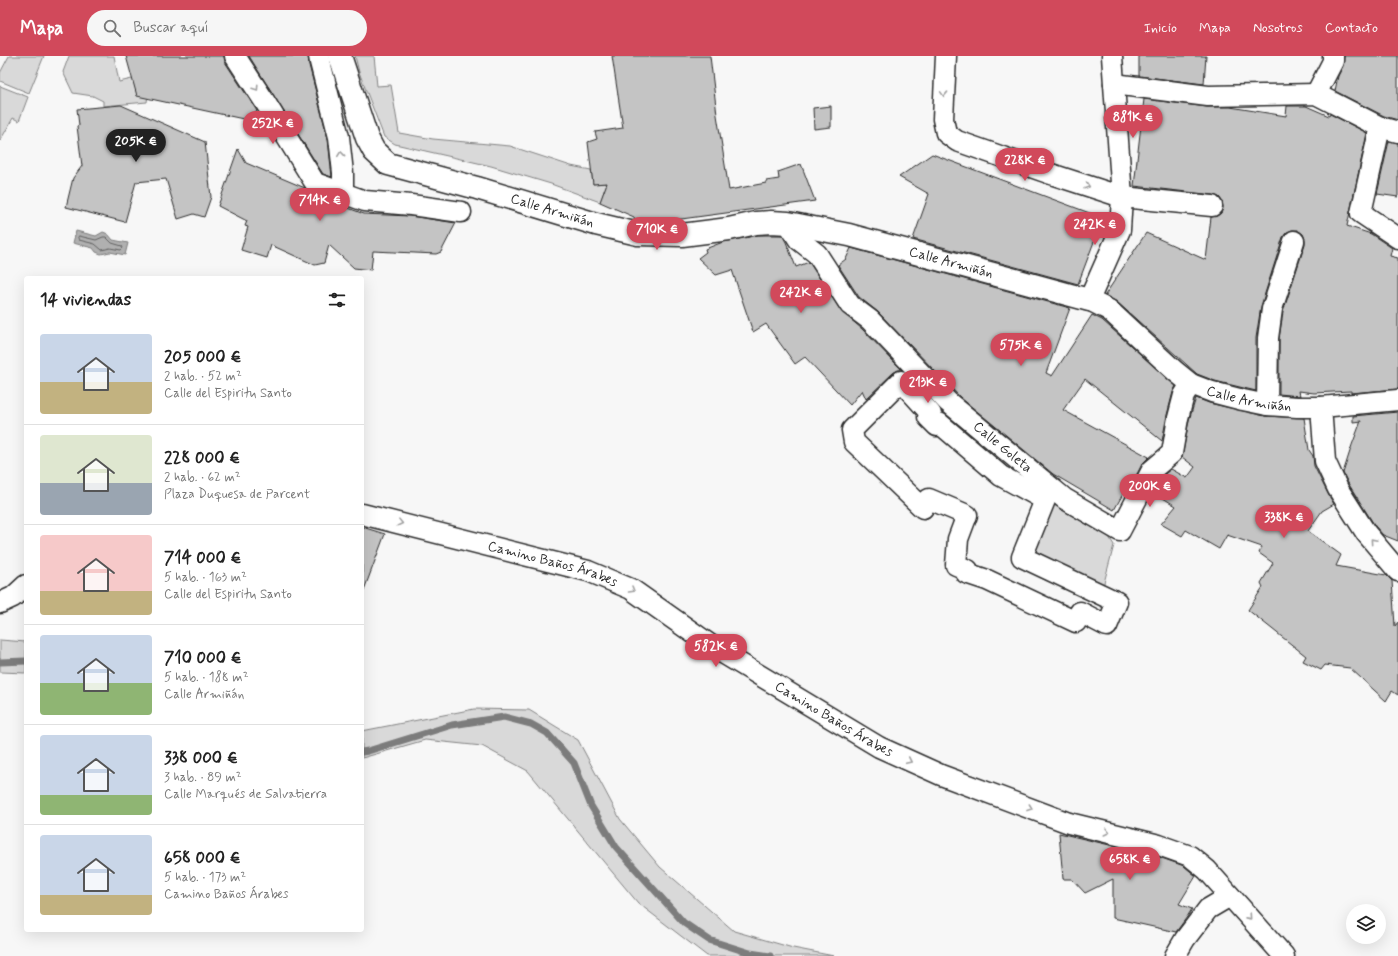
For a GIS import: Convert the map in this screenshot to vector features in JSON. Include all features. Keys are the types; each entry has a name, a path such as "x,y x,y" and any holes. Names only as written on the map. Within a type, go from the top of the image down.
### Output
{"street":[{"path":"235,56 266,102 315,183 365,202 411,205 461,212"},
{"path":"319,56 340,137 343,193"},
{"name":"Calle Armiñán","path":"340,56 367,138 374,151 388,164 477,188 596,224 638,234 682,235 771,222 788,223 850,235 1089,300 1109,310 1191,384 1212,392 1268,405 1297,407 1321,407 1398,400"},
{"path":"946,56 943,119 946,133 957,141 1122,197 1212,206"},
{"path":"1089,300 1120,230 1122,197 1112,56"},
{"path":"1316,94 1333,61 1333,56"},
{"path":"1114,84 1208,96 1316,94 1389,129 1361,213 1398,237"},
{"name":"Calle Goleta","path":"788,223 799,240 817,254 850,305 870,320 948,402 1065,499 1120,531 1152,470 1172,453 1178,418 1184,395 1191,384"},
{"path":"1268,405 1268,338 1272,309 1294,241"},
{"path":"901,381 931,414 928,417 937,426 939,423 1001,476 1045,500 1022,557 1117,602 1107,626 1080,612 1076,622 987,580 966,574 968,570 956,564 958,539 967,515 929,499 922,508 854,442 852,430 901,381"},
{"path":"1321,407 1325,461 1338,489 1366,533 1395,563"},
{"name":"Camino Baños Árabes","path":"364,514 588,570 631,589 716,649 879,747 941,775 1069,823 1158,845 1190,856 1207,870 1284,956"},
{"path":"0,604 13,597 24,587"},
{"path":"1175,956 1184,939 1208,908 1230,896"}],"shaded area":[{"path":"9,56 44,56 29,93 0,81 0,73"},
{"path":"69,56 114,56 119,82 132,79 150,81 147,102 103,106 103,101 93,96 73,93 63,72"},
{"path":"355,56 374,56 377,86 391,85 399,133 433,139 510,146 571,166 591,170 593,184 607,183 600,202 551,184 491,166 395,144 384,137 359,72"},
{"path":"0,86 28,97 19,121 13,118 0,141"},
{"path":"1045,500 1109,537 1114,545 1101,594 1022,557"},
{"path":"0,640 24,642 24,673 0,672"},
{"path":"474,709 529,710 578,740 620,819 660,867 734,931 793,948 834,956 707,956 638,903 528,771 482,746 425,740 364,757 364,731"}],"water":[{"path":"76,231 96,236 103,232 108,234 113,240 128,243 125,255 110,252 101,254 96,252 93,248 73,243"}],"building":[{"path":"126,56 224,56 225,62 257,111 248,120 137,96"},
{"path":"249,56 308,56 328,139 332,177 323,174"},
{"path":"612,56 710,56 717,115 729,190 779,179 778,172 801,164 815,201 659,222 635,220 634,217 600,202 607,183 593,184 588,142 597,139 595,132 623,128"},
{"path":"1139,56 1206,56 1204,84 1139,76"},
{"path":"1344,56 1398,56 1398,120 1384,116 1335,91 1338,76 1343,66"},
{"path":"1144,99 1207,107 1230,107 1286,116 1287,106 1306,106 1329,116 1330,114 1367,133 1347,226 1371,234 1392,248 1390,256 1398,258 1398,389 1351,393 1351,391 1314,393 1299,391 1300,396 1279,394 1279,339 1283,312 1305,244 1303,234 1297,230 1287,232 1283,237 1261,306 1256,338 1256,391 1215,381 1197,374 1117,302 1105,295 1146,233 1206,260 1211,217 1217,216 1221,213 1223,208 1222,201 1219,197 1214,195 1134,186"},
{"path":"121,105 205,142 211,197 204,217 194,214 178,219 166,179 136,182 125,222 66,207 73,178 82,166 77,126 79,125 77,109"},
{"path":"831,106 831,127 814,129 813,108"},
{"path":"1389,141 1398,143 1398,197 1377,194"},
{"path":"238,149 246,163 305,188 311,194 364,214 410,216 456,223 441,252 436,254 373,251 371,270 354,268 329,245 324,263 315,265 271,245 267,258 241,250 248,227 245,226 247,221 218,206"},
{"path":"932,154 1103,218 1078,284 913,239 929,194 899,177"},
{"path":"758,235 782,235 796,267 809,262 841,311 862,329 902,370 898,370 893,373 866,399 862,390 850,405 805,357 795,364 766,324 753,332 732,270 716,275 698,258 706,252 705,249 723,242"},
{"path":"851,248 1070,308 1046,373 1052,376 1092,315 1102,320 1176,386 1167,415 1162,441 1085,379 1063,410 1149,457 1142,464 1134,480 1132,478 1114,510 1053,474 961,398 878,312 859,297 838,265 846,259"},
{"path":"1196,398 1209,403 1265,416 1304,418 1309,450 1313,456 1314,466 1334,504 1322,511 1308,531 1341,555 1336,566 1386,575 1392,581 1395,626 1398,622 1398,695 1392,691 1386,701 1350,668 1325,665 1321,670 1303,661 1306,656 1248,610 1263,587 1261,583 1273,563 1259,553 1262,547 1227,535 1219,549 1186,530 1182,536 1161,524 1176,506 1153,492 1161,477 1171,469 1187,478 1195,467 1182,457 1189,420"},
{"path":"1398,412 1398,541 1383,535 1375,526 1343,473 1361,421 1353,422 1353,416"},
{"path":"364,528 385,534 364,590"},
{"path":"1059,833 1156,856 1184,866 1196,876 1179,904 1192,909 1176,932 1113,918 1113,879 1085,893 1072,879 1063,879"}],"waterway":[{"path":"0,662 24,661"},
{"path":"364,752 452,725 504,717 531,724 547,733 574,763 591,806 616,847 684,923 709,940 750,953 770,956"}]}
